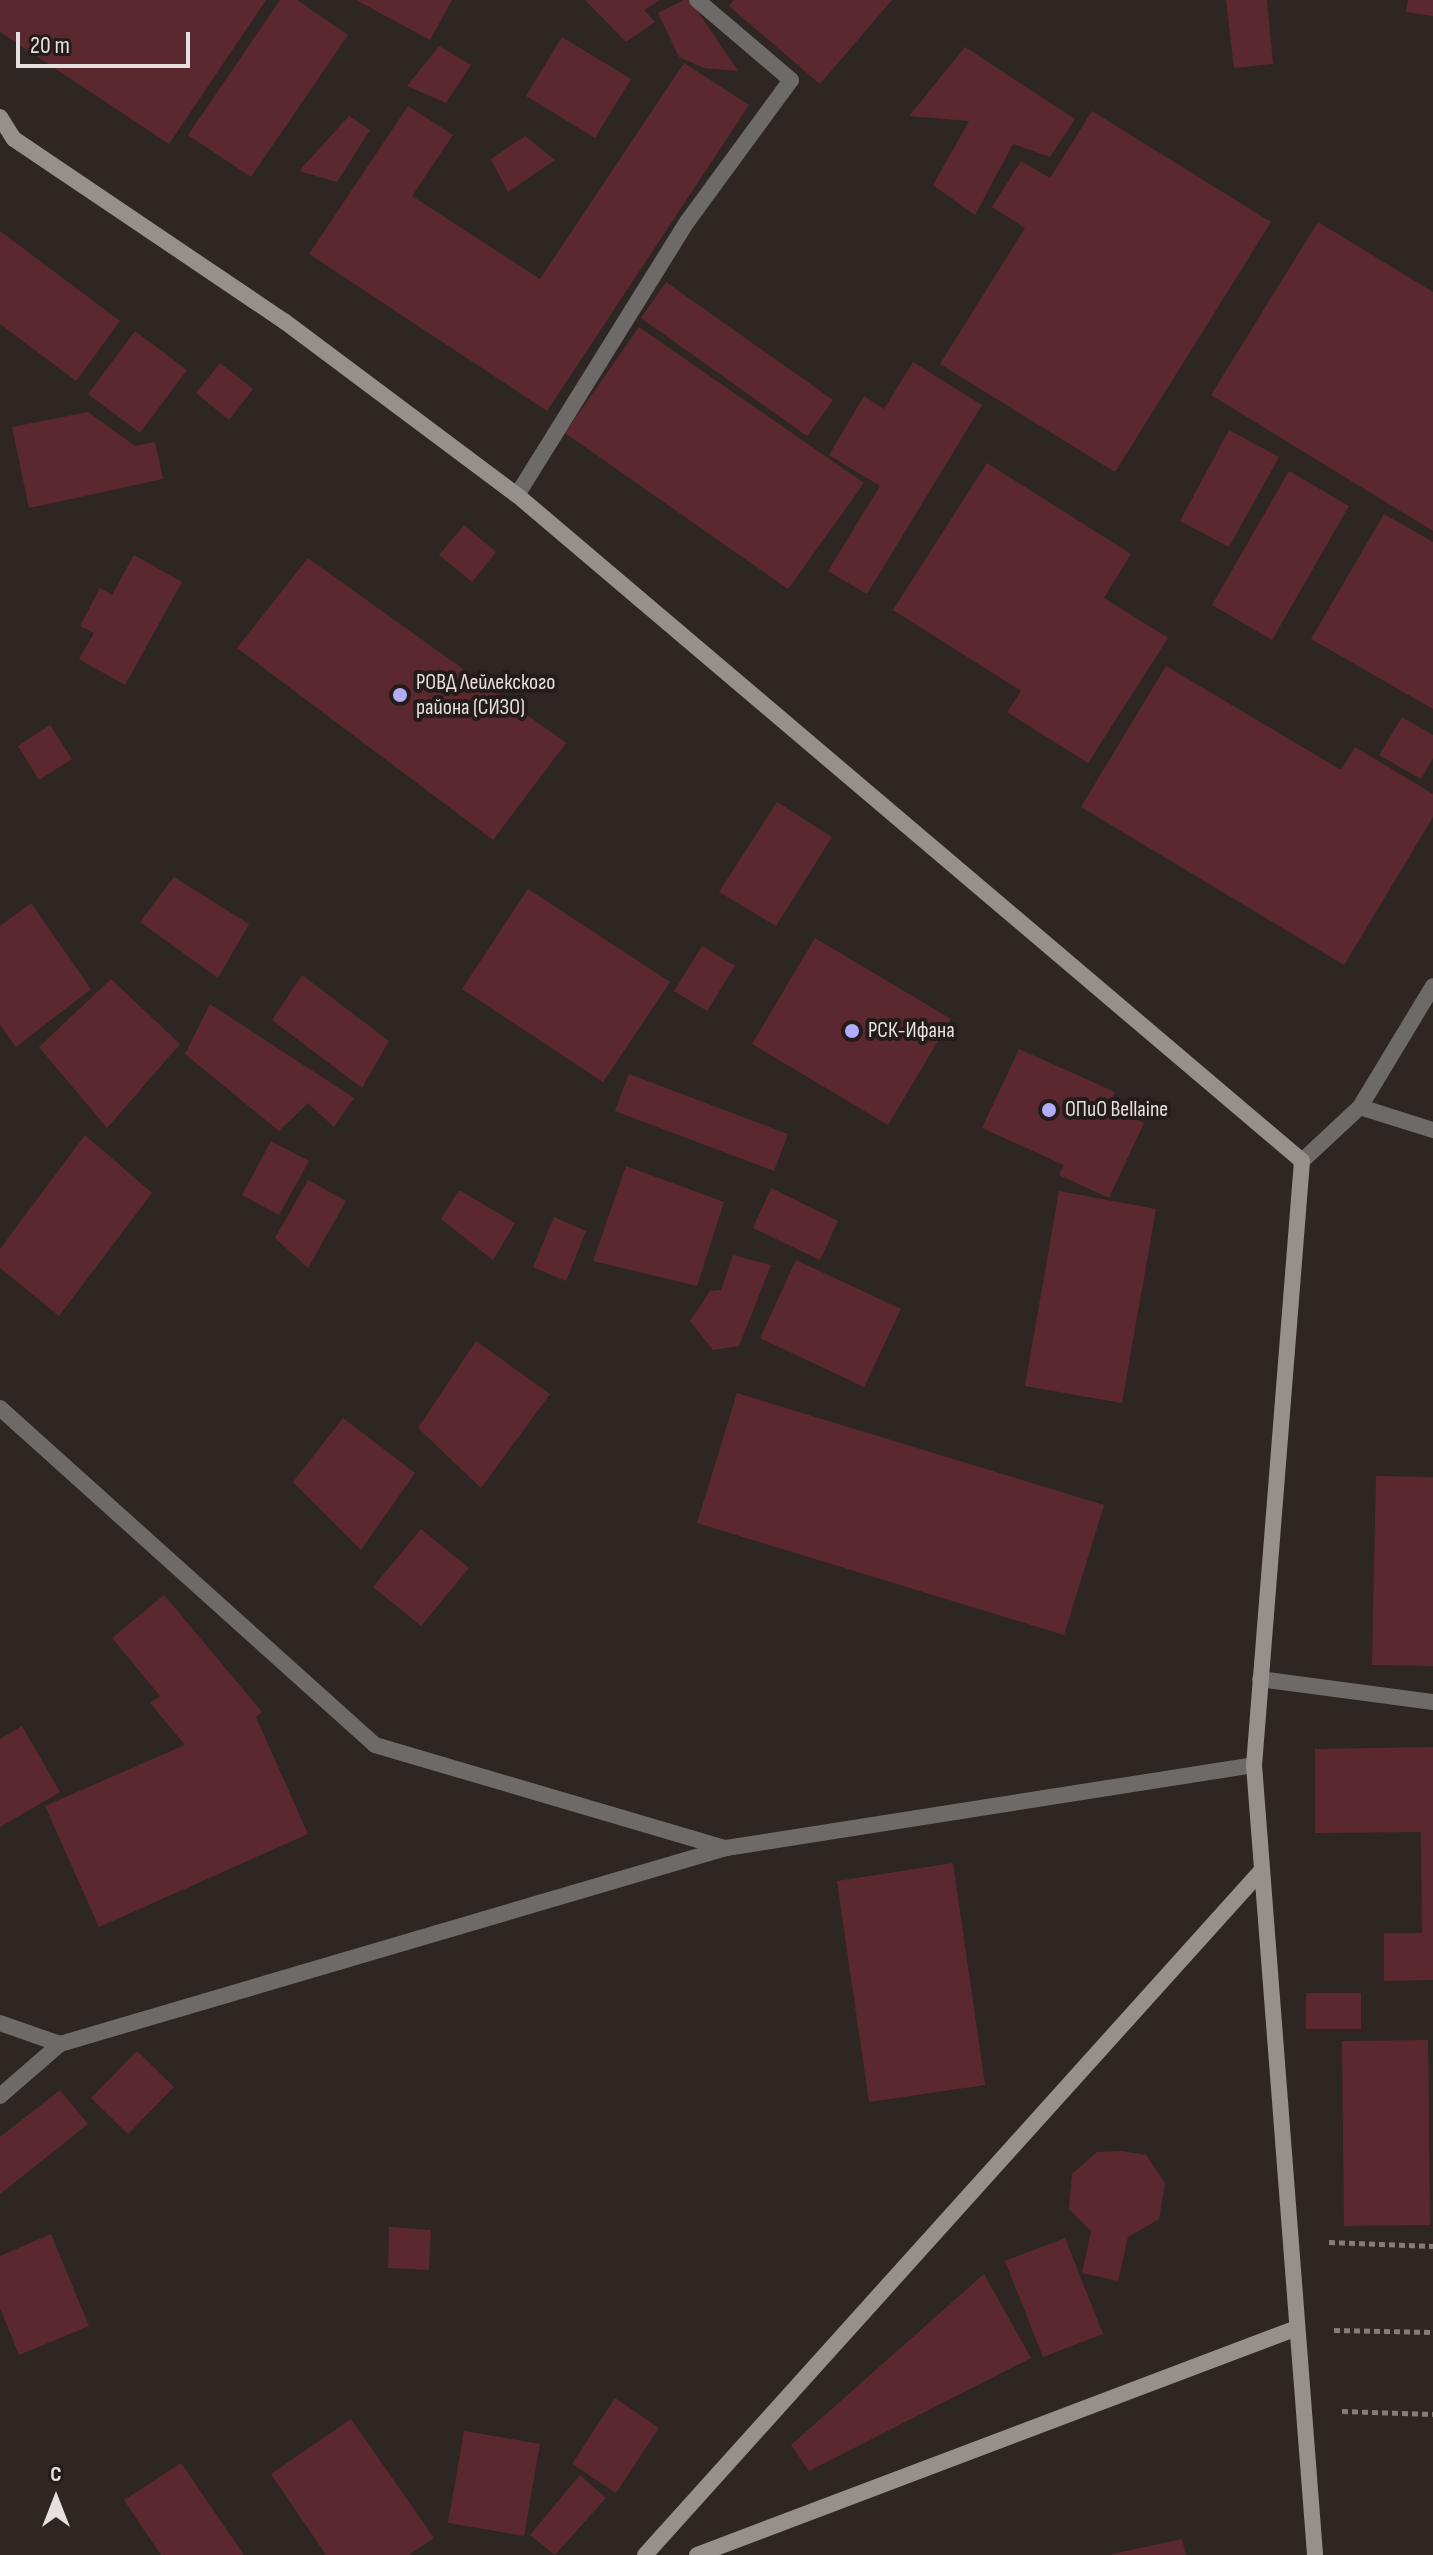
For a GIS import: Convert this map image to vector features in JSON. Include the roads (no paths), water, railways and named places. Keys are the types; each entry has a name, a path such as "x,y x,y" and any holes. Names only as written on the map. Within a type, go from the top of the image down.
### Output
{"street":[{"path":"517,495 687,222 791,80 697,0"},
{"path":"0,117 14,139 284,321 517,495 1302,1161"},
{"path":"1315,2555 1300,2410 1254,1765 1260,1679 1302,1161 1360,1107 1433,986"},
{"path":"1360,1107 1433,1130"},
{"path":"0,1408 375,1745 726,1848"},
{"path":"1260,1679 1433,1702"},
{"path":"0,2096 60,2044 726,1848 1254,1765"},
{"path":"645,2555 1261,1871"},
{"path":"0,2023 60,2044"},
{"path":"697,2555 1294,2329"}],"place":[{"name":"РОВД Лейлекского района (СИЗО)","path":"400,695"},
{"name":"РСК-Ифана","path":"852,1031"},
{"name":"ОПиО Bellaine","path":"1049,1110"}]}
